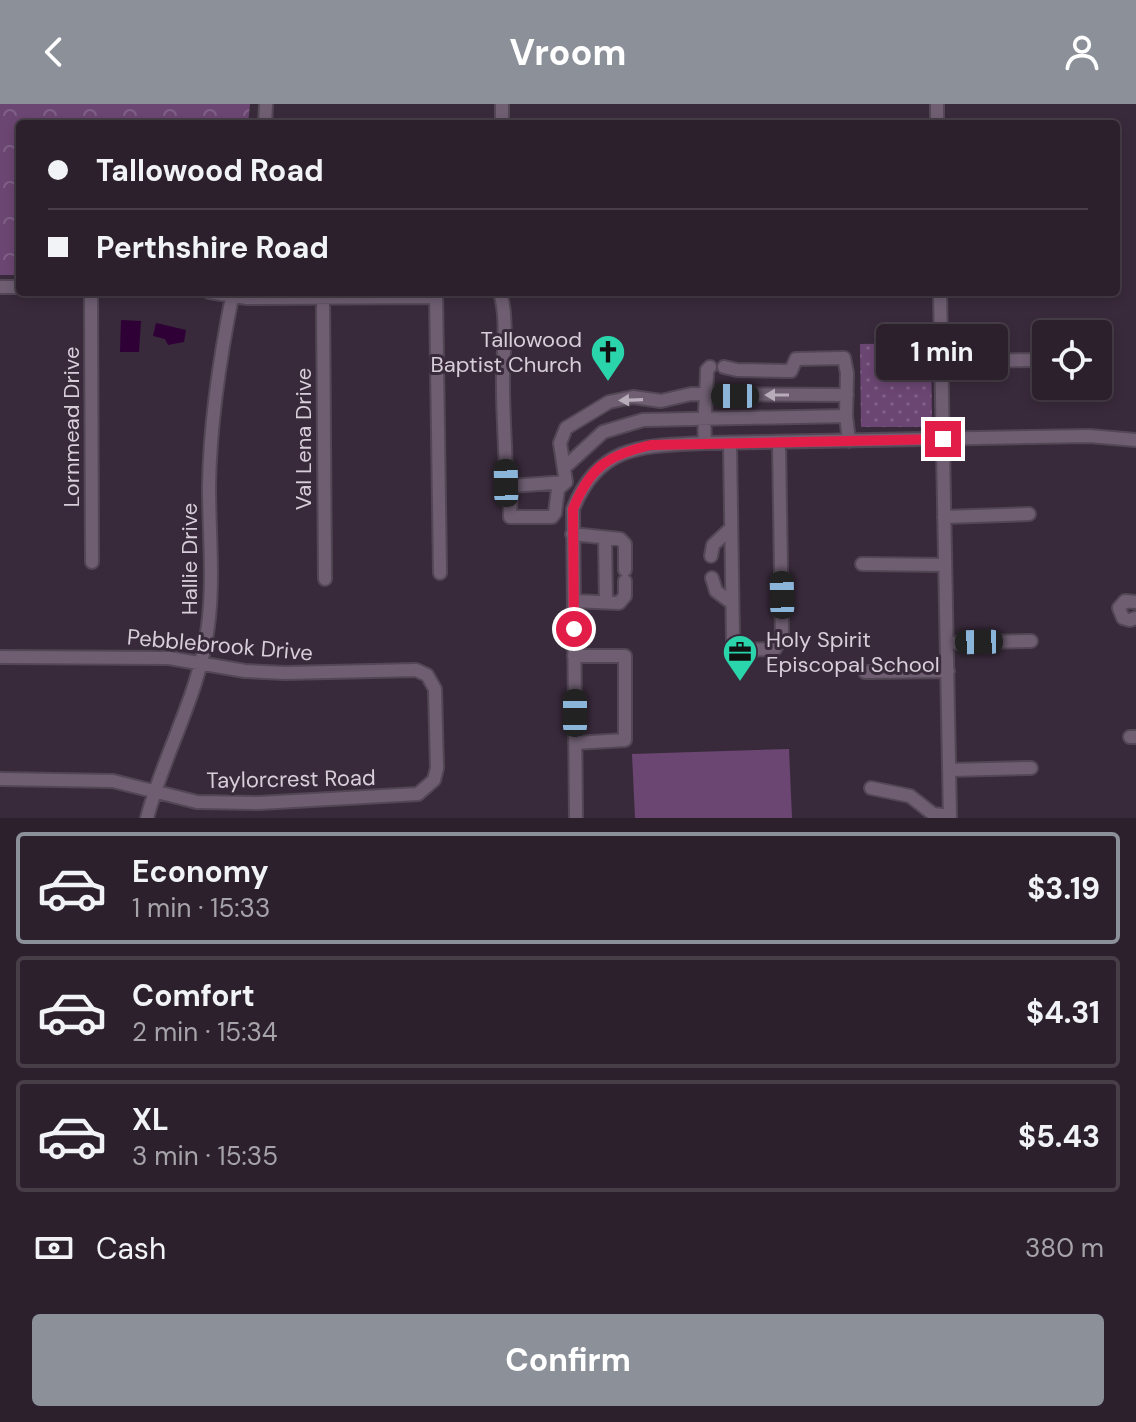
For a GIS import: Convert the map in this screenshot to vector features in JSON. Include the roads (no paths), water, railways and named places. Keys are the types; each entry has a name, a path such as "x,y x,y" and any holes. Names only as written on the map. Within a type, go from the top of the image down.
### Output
{"street":[{"name":"Lornmead Drive","path":"91,296 92,562"},
{"name":"Hallie Drive","path":"147,818 202,663 211,597 211,443 232,296"},
{"path":"240,296 323,299 408,296"},
{"path":"436,296 440,573"},
{"path":"501,296 504,304 506,483 511,486 566,482 580,491"},
{"path":"871,788 910,796 933,814 950,817 940,296"},
{"name":"Val Lena Drive","path":"323,299 325,579"},
{"path":"724,367 791,371 796,359 844,358 849,441"},
{"path":"942,361 1032,360"},
{"path":"705,443 707,370 710,367"},
{"path":"566,482 560,443 566,428 609,402 633,397 661,401 691,394 847,395"},
{"path":"564,468 603,432 643,420 846,416"},
{"path":"576,818 573,509 580,491 607,461 619,453 651,445 1113,436 1136,440"},
{"path":"730,444 733,640 743,650 775,649 782,636 779,442"},
{"path":"511,486 510,517 552,517 558,489 566,482"},
{"path":"944,517 1029,514"},
{"path":"711,556 713,545 731,528"},
{"path":"572,534 623,541 625,575 624,599 619,603 574,601"},
{"path":"605,538 606,602"},
{"path":"862,564 945,565"},
{"path":"712,578 716,591 732,603"},
{"path":"1136,602 1125,601 1119,608 1123,618 1136,618"},
{"path":"948,643 1031,641"},
{"name":"Pebblebrook Drive","path":"0,657 141,656 245,671 285,673 416,670 427,675 435,689 435,729"},
{"path":"574,656 625,656 626,710 625,740 575,743"},
{"path":"865,672 948,671"},
{"name":"Taylorcrest Road","path":"0,779 89,779 137,785 197,802 259,803 418,794 434,780 437,768 435,729"},
{"path":"950,770 1031,768"}],"place":[{"name":"Tallowood Baptist Church","path":"608,383"},
{"name":"Holy Spirit Episcopal School","path":"740,683"}]}
